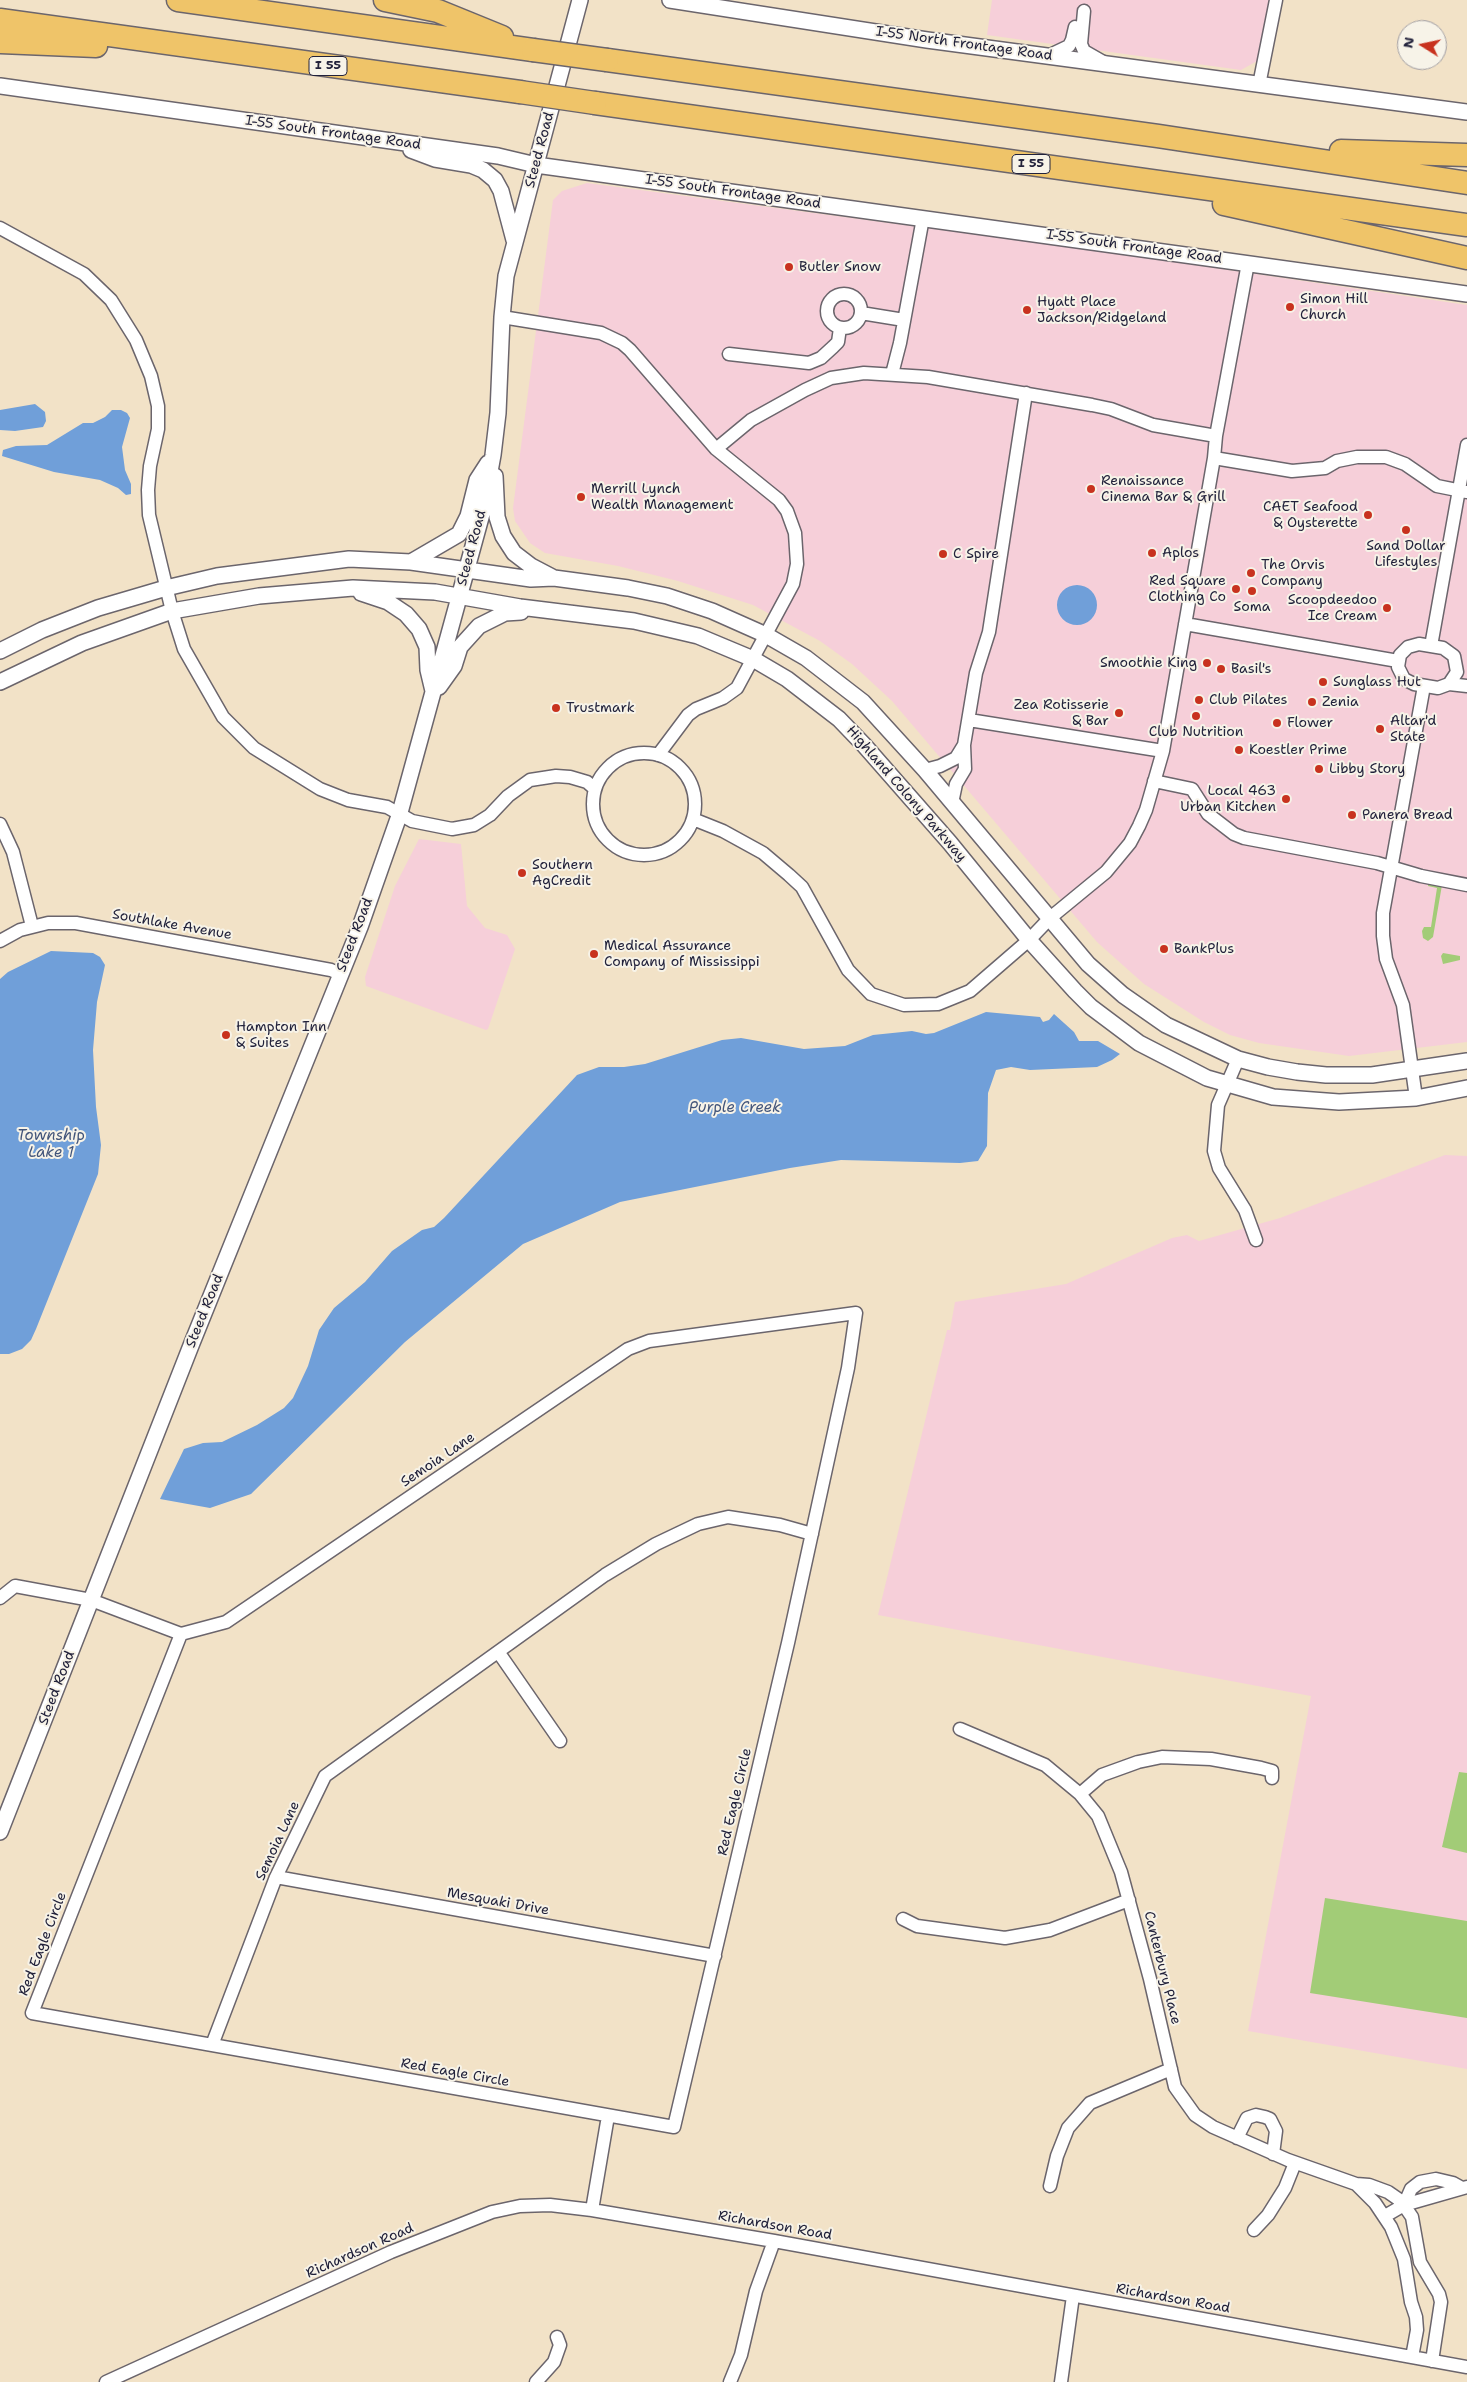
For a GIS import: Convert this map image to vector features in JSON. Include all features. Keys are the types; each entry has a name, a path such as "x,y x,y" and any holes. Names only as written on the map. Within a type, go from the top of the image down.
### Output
{"highway":[{"path":"178,0 1158,136 1467,183"},
{"path":"385,0 438,11 533,50"},
{"name":"I 55","path":"0,20 1467,225"},
{"path":"0,42 91,46 136,39"},
{"path":"1158,136 1348,152 1467,155"},
{"path":"1012,161 1467,258"}],"street":[{"name":"Steed Road","path":"0,1832 360,926 399,816 483,510 498,413 502,317 506,276 580,0"},
{"name":"I-55 North Frontage Road","path":"672,0 927,40 1467,112"},
{"path":"1259,85 1276,0"},
{"path":"1048,56 1070,44 1081,10 1081,44 1084,51 1105,64"},
{"name":"I-55 South Frontage Road","path":"0,86 498,156 536,165 1467,294"},
{"path":"389,141 435,159 471,165 483,170 496,180 501,191 514,241"},
{"path":"892,374 923,218"},
{"path":"0,228 84,274 111,300 136,340 151,376 158,406 158,429 150,466 148,490 150,515 172,611 188,657 223,717 254,748 320,789 348,800 387,807 399,816 432,826 452,829 474,825 490,815 508,796 530,780 556,776 570,777 587,782 595,789"},
{"path":"693,820 723,831 763,853 788,874 802,887 848,970 871,994 904,1005 938,1004 970,991 1030,940 1050,918 1119,859 1139,826 1146,810 1163,751 1214,458 1216,436 1248,263"},
{"path":"846,294 851,295 860,303 861,313 856,324 851,327 840,328 830,322 827,317 828,305 835,296 846,294"},
{"path":"861,313 904,320"},
{"path":"502,317 601,333 622,343 716,449 779,500 787,510 795,532 798,544 796,574 753,660 736,688 723,698 696,709 688,715 658,755"},
{"path":"729,354 809,362 821,358 833,348 838,342 840,328"},
{"path":"716,449 751,420 831,378 851,374 928,376 1111,409 1153,425 1216,436"},
{"path":"952,803 956,784 965,769 964,744 976,673 989,632 1026,393"},
{"path":"1431,646 1463,491 1467,445"},
{"path":"411,562 459,534 468,516 477,480 493,455"},
{"path":"493,455 497,517 502,536 514,553 531,566 554,578"},
{"path":"1214,458 1292,471 1325,468 1337,461 1357,456 1386,457 1405,464 1437,486 1463,491"},
{"name":"Highland Colony Parkway","path":"0,651 42,630 98,608 166,588 217,576 301,563 349,559 411,562 468,568 531,579 554,578 628,588 667,596 712,610 766,635 806,658 863,702 925,770 1088,964 1123,996 1166,1026 1238,1059 1268,1067 1326,1075 1372,1075 1467,1061"},
{"path":"353,588 368,597 388,602 406,614 419,629 427,647 428,670 434,694"},
{"name":"Highland Colony Parkway","path":"0,682 82,643 172,611 259,596 353,588 435,592 547,611 634,621 698,636 753,660 787,679 839,719 950,843 1075,991 1123,1032 1180,1066 1228,1084 1273,1097 1338,1102 1416,1098 1467,1088"},
{"path":"434,694 454,666 460,648 479,626 505,613 547,611"},
{"path":"1185,624 1398,661"},
{"path":"1467,660 1454,656 1443,648 1418,644 1408,647 1400,655 1398,661 1400,673 1404,679 1424,686 1438,688 1449,684 1467,686"},
{"path":"1449,684 1457,672 1454,656"},
{"path":"1416,1098 1403,1006 1386,959 1383,913 1424,686"},
{"path":"969,720 1163,751"},
{"path":"925,770 940,766 956,758 964,744"},
{"path":"648,753 658,755 678,764 690,781 694,801 693,820 681,839 663,852 646,854 621,849 605,837 599,827 594,806 595,789 608,768 625,756 648,753"},
{"path":"1154,781 1192,790 1214,820 1234,834 1244,838 1357,858 1421,876 1467,885"},
{"path":"0,824 13,852 32,926"},
{"name":"Southlake Avenue","path":"0,941 32,926 48,922 86,925 331,970 340,974"},
{"path":"1238,1059 1218,1105 1214,1151 1219,1168 1245,1210 1256,1240"},
{"name":"Semoia Lane","path":"181,1634 226,1622 628,1349 649,1341 856,1313 848,1368"},
{"name":"Red Eagle Circle","path":"181,1634 32,2013 674,2127 812,1534 848,1368"},
{"path":"560,1741 499,1653 605,1576 656,1544 698,1524 728,1518 780,1525 812,1534"},
{"path":"0,1598 15,1586 91,1600 181,1634"},
{"name":"Semoia Lane","path":"212,2045 276,1877 326,1776 499,1653"},
{"name":"Canterbury Place","path":"960,1730 1045,1765 1080,1794 1098,1816 1122,1872 1175,2088 1195,2116 1237,2138 1295,2163 1356,2184 1379,2188 1404,2204"},
{"path":"1080,1794 1102,1775 1138,1762 1162,1757 1211,1759 1260,1768 1272,1772 1272,1778"},
{"name":"Mesquaki Drive","path":"276,1877 715,1956"},
{"path":"903,1919 917,1926 1005,1938 1050,1930 1129,1900"},
{"path":"1050,2186 1057,2156 1068,2128 1090,2104 1171,2069"},
{"path":"1237,2138 1247,2118 1256,2115 1270,2119 1276,2131 1273,2154"},
{"path":"592,2210 608,2116"},
{"path":"1254,2230 1268,2215 1285,2188 1295,2163"},
{"name":"Canterbury Place","path":"1356,2184 1385,2216 1404,2258 1411,2302 1416,2317 1417,2330 1412,2357"},
{"path":"1385,2216 1404,2204 1464,2188"},
{"path":"1404,2204 1412,2218 1420,2262 1439,2294 1441,2302 1432,2361"},
{"name":"Richardson Road","path":"106,2382 391,2252 492,2212 520,2206 550,2205 592,2210 774,2241 1467,2367"},
{"path":"730,2382 741,2355 756,2291 774,2241"},
{"path":"1061,2382 1069,2338 1073,2296"},
{"path":"536,2382 554,2362 560,2345 557,2337"}],"shaded area":[{"path":"992,0 1271,0 1257,61 1241,70 987,35"},
{"path":"587,183 1086,249 1467,305 1467,1042 1349,1056 1259,1043 1230,1035 1204,1022 1144,984 1097,942 892,701 852,664 820,641 753,605 678,581 618,566 545,553 530,543 515,521 513,508 553,200 562,191"},
{"path":"419,839 461,844 467,906 485,928 507,935 515,949 488,1029 486,1030 366,986 365,977 395,886"},
{"path":"1445,1155 1467,1156 1467,2069 1248,2031 1311,1696 878,1615 947,1330 950,1330 955,1302 1066,1284 1172,1238 1187,1235 1199,1241 1280,1218"}],"green space":[{"path":"1428,881 1442,885 1433,937 1428,941 1423,938 1422,931 1424,927 1431,927 1437,888 1428,886"},
{"path":"1443,953 1460,956 1460,960 1443,964 1441,956"},
{"path":"1459,1772 1467,1773 1467,1853 1442,1847"},
{"path":"1325,1898 1467,1921 1467,2018 1310,1993"}],"water":[{"path":"35,404 45,412 46,421 43,427 15,431 0,430 0,410"},
{"path":"112,410 121,410 127,413 130,418 122,447 125,470 131,484 131,494 126,495 118,488 100,480 54,472 2,456 3,450 16,446 47,445 83,423 93,423 105,417"},
{"path":"1073,585 1081,585 1088,588 1094,594 1097,605 1094,616 1088,622 1081,625 1073,625 1066,622 1060,616 1057,609 1057,601 1060,594 1066,588"},
{"name":"Township Lake 1","path":"51,951 93,953 100,957 105,965 97,1002 93,1050 96,1107 101,1145 98,1174 31,1340 22,1349 9,1354 0,1354 0,979 8,972"},
{"name":"Purple Creek","path":"986,1012 1040,1017 1043,1022 1049,1020 1054,1014 1074,1032 1079,1041 1098,1041 1120,1054 1097,1067 1030,1070 1011,1067 996,1070 988,1093 987,1146 978,1161 960,1163 841,1160 790,1168 620,1202 523,1244 405,1342 251,1494 210,1508 160,1499 184,1449 203,1443 222,1442 257,1425 284,1408 293,1398 308,1366 319,1330 334,1308 365,1282 392,1251 422,1230 434,1227 444,1218 577,1075 599,1067 624,1067 645,1064 722,1040 741,1038 804,1049 845,1046 873,1035 912,1031 926,1034 934,1033"}],"place":[{"name":"Butler Snow","path":"789,267"},
{"name":"Simon Hill Church","path":"1290,307"},
{"name":"Hyatt Place Jackson/Ridgeland","path":"1027,310"},
{"name":"Renaissance Cinema Bar & Grill","path":"1091,489"},
{"name":"Merrill Lynch Wealth Management","path":"581,497"},
{"name":"CAET Seafood & Oysterette","path":"1368,515"},
{"name":"Sand Dollar Lifestyles","path":"1406,530"},
{"name":"Aplos","path":"1152,553"},
{"name":"C Spire","path":"943,554"},
{"name":"The Orvis Company","path":"1251,573"},
{"name":"Red Square Clothing Co","path":"1236,589"},
{"name":"Soma","path":"1252,591"},
{"name":"Scoopdeedoo Ice Cream","path":"1387,608"},
{"name":"Smoothie King","path":"1207,663"},
{"name":"Basil's","path":"1221,669"},
{"name":"Sunglass Hut","path":"1323,682"},
{"name":"Club Pilates","path":"1199,700"},
{"name":"Zenia","path":"1312,702"},
{"name":"Trustmark","path":"556,708"},
{"name":"Zea Rotisserie & Bar","path":"1119,713"},
{"name":"Club Nutrition","path":"1196,716"},
{"name":"Flower","path":"1277,723"},
{"name":"Altar'd State","path":"1380,729"},
{"name":"Koestler Prime","path":"1239,750"},
{"name":"Libby Story","path":"1319,769"},
{"name":"Local 463 Urban Kitchen","path":"1286,799"},
{"name":"Panera Bread","path":"1352,815"},
{"name":"Southern AgCredit","path":"522,873"},
{"name":"BankPlus","path":"1164,949"},
{"name":"Medical Assurance Company of Mississippi","path":"594,954"},
{"name":"Hampton Inn & Suites","path":"226,1035"}]}
